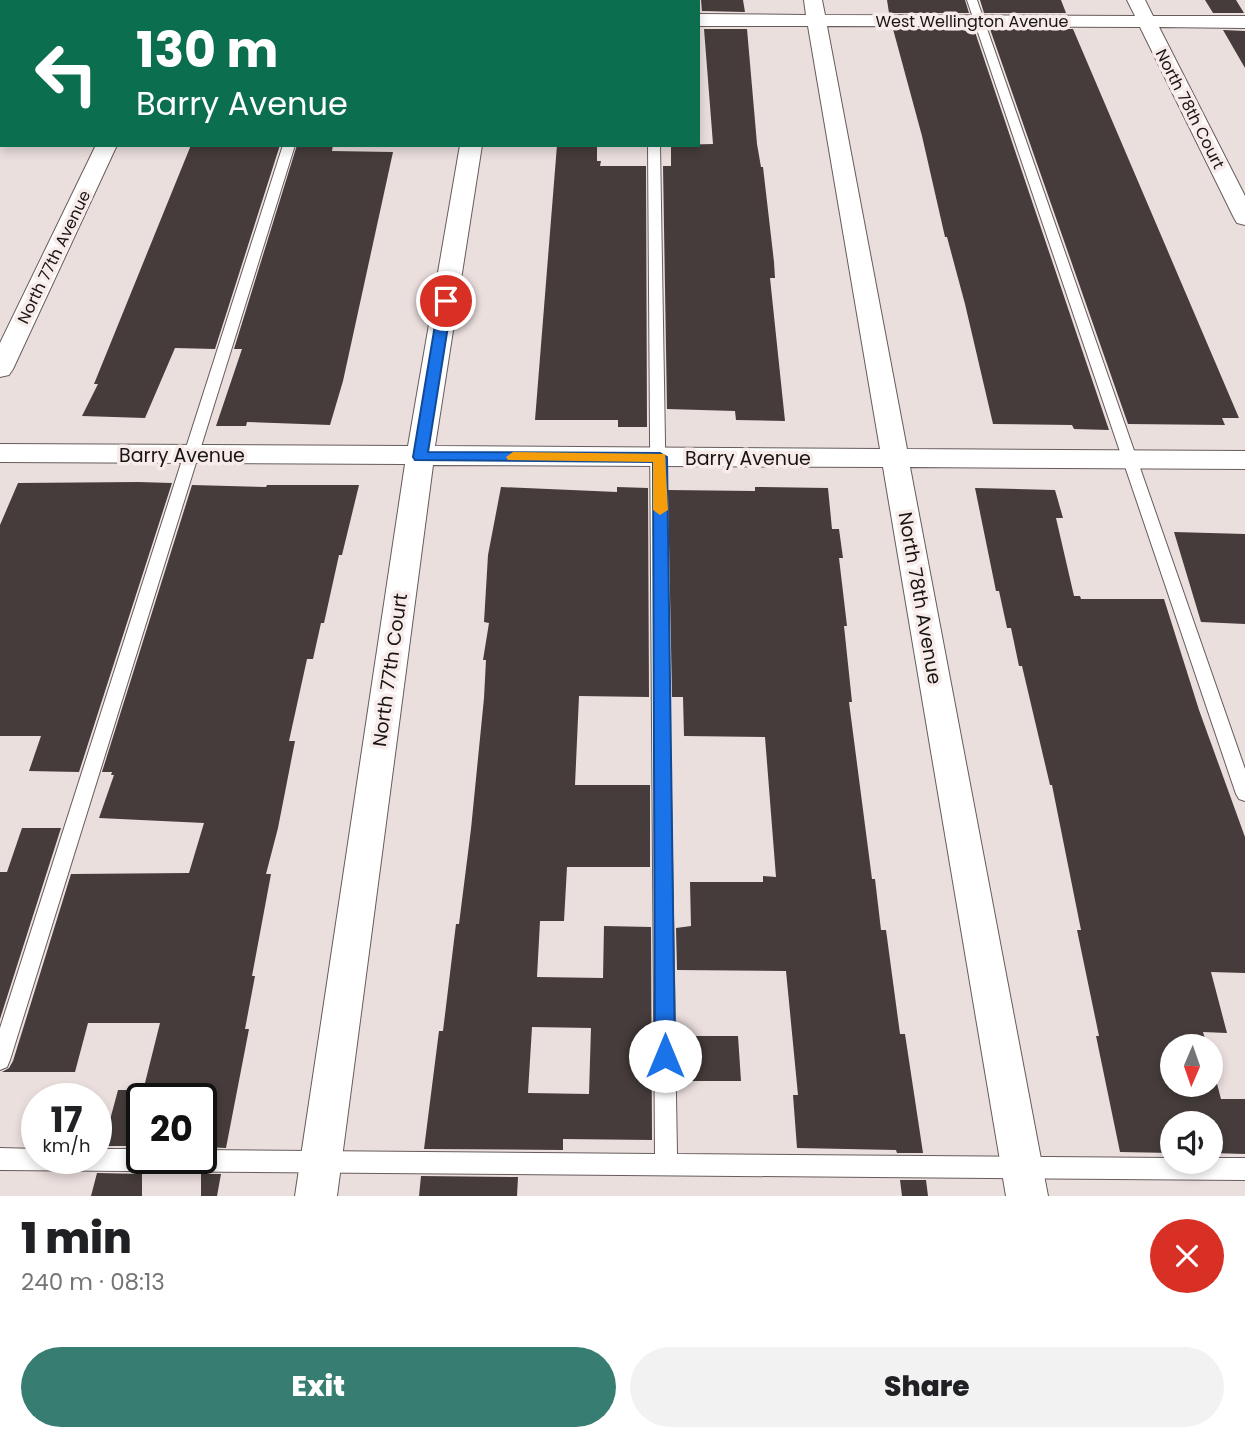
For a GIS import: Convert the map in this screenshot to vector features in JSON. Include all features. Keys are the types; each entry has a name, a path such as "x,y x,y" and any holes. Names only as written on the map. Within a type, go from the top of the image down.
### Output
{"street":[{"name":"North 78th Court","path":"1136,0 1245,218"},
{"name":"West Wellington Avenue","path":"700,20 815,10 980,21 1245,22"},
{"name":"North 78th Avenue","path":"815,10 1027,1196"},
{"name":"North 77th Avenue","path":"0,369 106,147"},
{"name":"North 77th Court","path":"318,1179 420,457 471,147"},
{"name":"Barry Avenue","path":"0,453 1245,460"}],"lane":[{"path":"972,0 1245,794"},
{"path":"0,1060 288,147"},
{"path":"654,147 660,457 666,1164"},
{"path":"0,1160 318,1179 666,1164 1245,1169"}],"building":[{"path":"701,0 743,0 745,12 702,11"},
{"path":"887,0 965,0 969,13 889,13"},
{"path":"980,0 1061,0 1066,13 984,13"},
{"path":"1205,0 1236,0 1244,13 1213,13"},
{"path":"704,29 747,29 757,144 763,167 774,262 775,278 770,278 785,421 736,420 735,411 667,409 663,166 671,166 671,147 713,144"},
{"path":"893,29 974,29 1109,430 1074,429 1072,425 993,424 965,304 945,237 922,136"},
{"path":"990,29 1073,29 1239,418 1222,418 1225,425 1128,424"},
{"path":"1223,30 1245,31 1245,68"},
{"path":"190,147 279,147 215,349 175,348 145,418 82,416 98,384 94,384"},
{"path":"296,147 333,147 332,151 393,152 343,381 330,425 247,422 246,426 216,426 242,349 234,349"},
{"path":"557,147 597,147 597,161 601,161 600,166 646,166 647,427 618,427 618,420 535,420"},
{"path":"18,483 172,483 79,772 29,771 41,736 0,736 0,525"},
{"path":"192,485 359,485 342,555 339,555 324,623 321,623 313,659 307,659 289,741 295,741 266,874 271,874 252,976 255,976 245,1029 249,1029 226,1148 217,1148 217,1083 145,1083 160,1023 88,1023 75,1072 2,1072 9,1068 13,1061 71,874 189,873 204,823 99,818 114,775 111,775 112,772 102,772"},
{"path":"501,487 617,492 617,487 648,488 649,697 579,696 575,785 650,785 650,867 567,867 564,921 540,921 537,977 603,978 604,926 651,927 652,1140 563,1139 563,1150 424,1149 439,1031 443,1031 471,829 484,698 486,660 483,660 489,623 484,622 488,555","holes":["532,1027 591,1028 589,1094 528,1093"]},
{"path":"755,487 828,488 832,529 839,529 843,558 839,558 847,626 844,626 852,702 849,702 872,879 875,879 881,930 886,930 900,1034 905,1034 923,1153 797,1148 793,1095 798,1095 786,971 677,970 676,928 691,926 690,882 763,882 763,876 776,877 765,737 684,736 683,697 672,697 668,490 755,491"},
{"path":"975,488 1055,490 1063,518 1056,518 1074,596 1080,596 1081,599 1164,599 1199,710 1245,837 1245,973 1211,972 1227,1033 1160,1034 1160,1097 1245,1099 1245,1154 1223,1153 1223,1111 1160,1111 1160,1153 1120,1152 1096,1036 1099,1036 1077,930 1081,930 1052,785 1022,666 1019,666 1011,628 1007,628 999,591 996,591"},
{"path":"1174,532 1245,534 1245,624 1201,622"},
{"path":"22,828 61,828 0,1019 0,872 7,872"},
{"path":"678,1036 738,1036 741,1081 678,1081"},
{"path":"118,1090 126,1090 126,1146 112,1146 112,1112"},
{"path":"97,1174 142,1174 142,1196 91,1196"},
{"path":"201,1174 221,1174 217,1196 201,1196"},
{"path":"421,1176 518,1177 517,1196 419,1196"},
{"path":"900,1180 926,1180 928,1196 902,1196"}],"slow traffic":[{"path":"513,457 660,457 660,510"}],"route":[{"path":"446,301 420,457 660,457 665,1056"}]}
